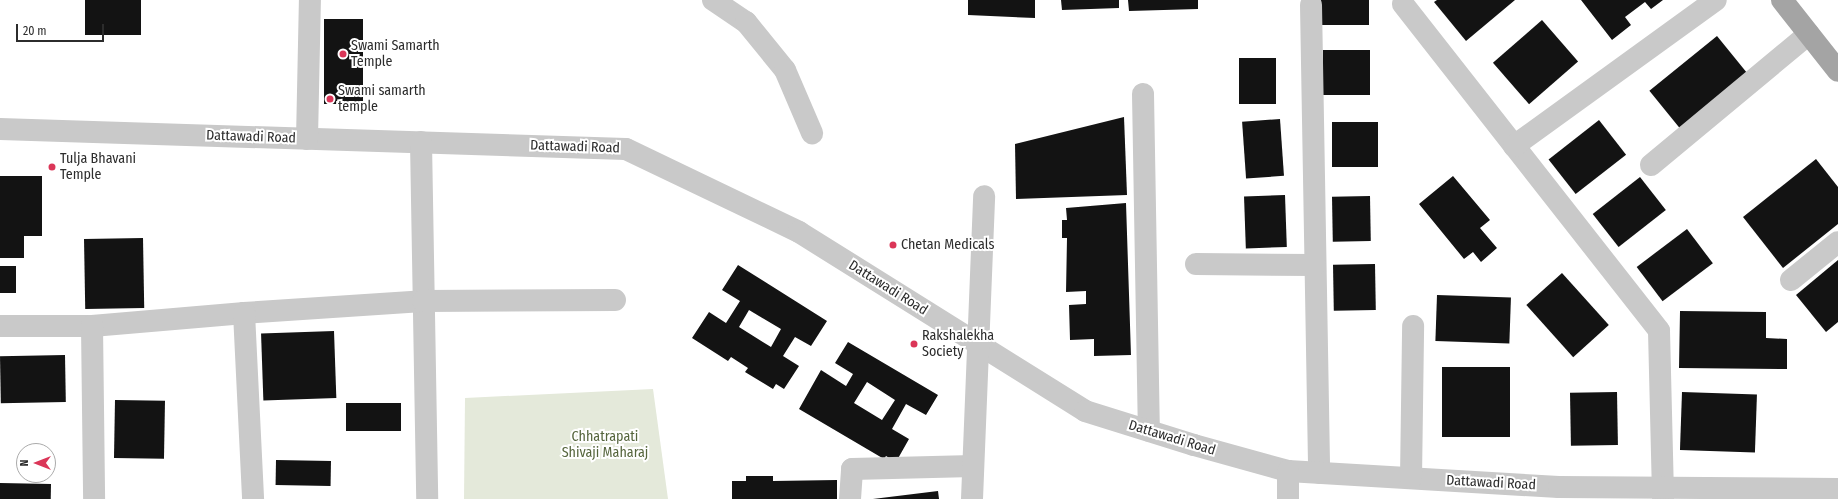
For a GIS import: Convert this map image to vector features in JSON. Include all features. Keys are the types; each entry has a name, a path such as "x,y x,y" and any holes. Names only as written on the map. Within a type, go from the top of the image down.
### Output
{"main road":[{"path":"1782,0 1838,71"}],"street":[{"path":"307,138 310,0"},
{"path":"714,0 746,22 785,70 812,132"},
{"path":"1514,146 1716,0"},
{"path":"1403,4 1659,331 1663,493"},
{"path":"1311,5 1319,473"},
{"path":"1651,165 1809,34"},
{"path":"1143,94 1149,431"},
{"name":"Dattawadi Road","path":"0,128 626,149 799,232 1085,411 1288,471 1411,478 1560,493 1663,493 1838,489"},
{"path":"421,142 427,499"},
{"path":"972,499 984,196"},
{"path":"1791,280 1838,242"},
{"path":"1196,264 1315,265"},
{"path":"0,326 92,326 244,312 423,301 615,300"},
{"path":"244,312 253,499"},
{"path":"92,326 94,499"},
{"path":"1411,478 1413,326"},
{"path":"850,499 852,469 973,466"},
{"path":"1288,471 1288,499"}],"green space":[{"name":"Chhatrapati Shivaji Maharaj","path":"653,389 668,499 464,499 465,398"}],"building":[{"path":"85,0 141,0 141,35 85,35"},
{"path":"968,0 1035,0 1035,18 968,15"},
{"path":"1061,0 1119,0 1119,8 1062,10"},
{"path":"1128,0 1198,0 1198,9 1129,11"},
{"path":"1321,0 1369,0 1369,25 1321,25"},
{"path":"1437,0 1515,0 1466,41 1434,2"},
{"path":"1581,0 1663,0 1651,9 1645,2 1625,17 1631,25 1612,40"},
{"name":"Swami Samarth Temple","path":"324,19 363,19 363,104 324,104"},
{"path":"1542,20 1578,62 1529,104 1493,63"},
{"path":"1717,36 1748,75 1681,130 1649,91"},
{"path":"1323,50 1370,50 1370,95 1323,95"},
{"path":"1239,58 1276,58 1276,104 1239,104"},
{"path":"1124,117 1127,195 1016,199 1015,144"},
{"path":"1280,119 1284,176 1246,179 1242,122"},
{"path":"1599,120 1626,155 1576,194 1549,159"},
{"path":"1332,122 1378,122 1378,167 1332,167"},
{"path":"1816,159 1838,187 1838,224 1783,268 1743,217"},
{"path":"0,176 42,176 42,236 24,236 24,258 0,258"},
{"path":"1453,176 1490,220 1480,228 1497,248 1481,262 1473,252 1464,259 1419,204"},
{"path":"1640,177 1666,210 1619,247 1593,214"},
{"path":"1285,195 1287,247 1246,248 1244,196"},
{"path":"1370,196 1371,241 1333,242 1332,197"},
{"path":"1126,203 1131,355 1094,356 1094,339 1070,340 1069,305 1086,304 1086,291 1066,292 1067,238 1062,238 1062,220 1067,220 1066,208"},
{"path":"1687,229 1713,263 1663,301 1637,267"},
{"path":"143,238 144,308 85,309 84,239"},
{"path":"1838,260 1838,322 1826,332 1796,295"},
{"path":"1375,264 1376,310 1334,311 1333,265"},
{"path":"738,265 827,321 811,346 795,337 783,356 799,366 784,389 776,384 773,389 745,372 748,368 731,357 728,361 692,338 709,312 726,323 740,301 722,290","holes":["749,310 781,329 771,347 739,327"]},
{"path":"0,266 16,266 16,293 0,293"},
{"path":"1562,273 1609,325 1573,357 1526,305"},
{"path":"1437,295 1511,298 1509,344 1435,341"},
{"path":"1680,311 1766,312 1766,338 1787,339 1787,369 1679,368"},
{"path":"334,331 336,398 263,401 261,334"},
{"path":"848,342 938,395 926,415 906,404 892,429 909,439 896,462 886,456 884,459 799,409 821,370 846,386 853,374 835,363","holes":["867,382 895,400 882,420 854,403"]},
{"path":"65,355 66,402 1,403 0,356"},
{"path":"1442,367 1510,367 1510,437 1442,437"},
{"path":"1617,392 1618,445 1571,446 1570,393"},
{"path":"1682,392 1757,395 1755,453 1680,450"},
{"path":"115,400 165,401 164,459 114,458"},
{"path":"346,403 401,403 401,431 346,431"},
{"path":"276,460 331,461 331,486 276,485"},
{"path":"746,476 773,476 773,481 837,480 837,499 732,499 732,481 746,481"},
{"path":"0,483 51,484 51,499 0,499"},
{"path":"938,491 938,499 873,499"}],"place":[{"name":"Swami Samarth Temple","path":"343,54"},
{"name":"Swami samarth temple","path":"330,99"},
{"name":"Tulja Bhavani Temple","path":"52,167"},
{"name":"Chetan Medicals","path":"893,245"},
{"name":"Rakshalekha Society","path":"914,344"}]}
